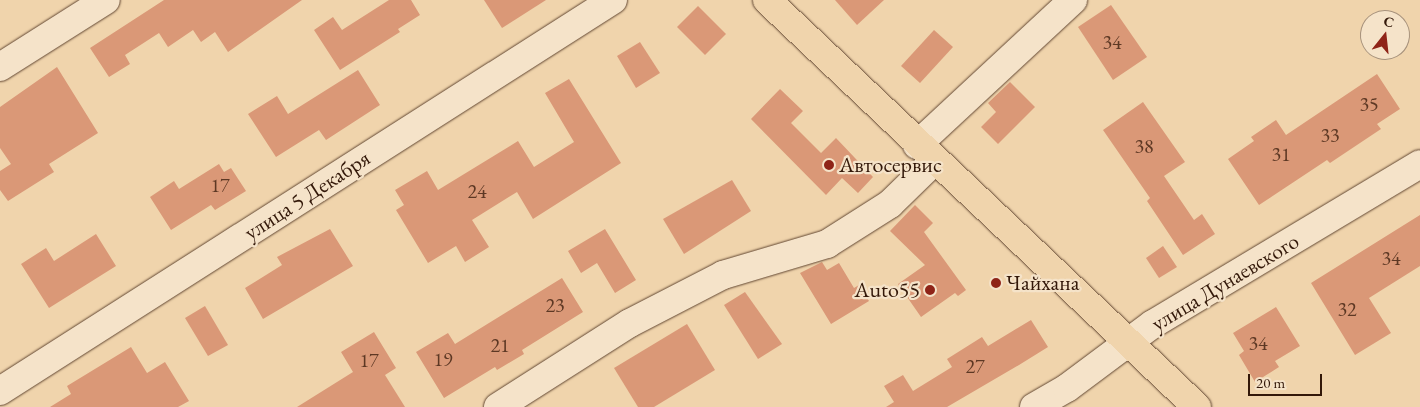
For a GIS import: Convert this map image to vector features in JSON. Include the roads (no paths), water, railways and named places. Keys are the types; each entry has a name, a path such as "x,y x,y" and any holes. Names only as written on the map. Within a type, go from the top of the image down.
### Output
{"main road":[{"path":"767,0 925,153 1197,407"}],"street":[{"path":"0,67 106,0"},
{"name":"улица 5 Декабря","path":"0,391 613,0"},
{"path":"498,407 630,323 723,276 783,260 827,244 890,204 925,153 1074,0"},
{"name":"улица Дунаевского","path":"1034,407 1068,388 1153,324 1420,164"}],"place":[{"name":"Автосервис","path":"829,165"},
{"name":"Чайхана","path":"996,283"},
{"name":"Auto55","path":"930,290"}]}
